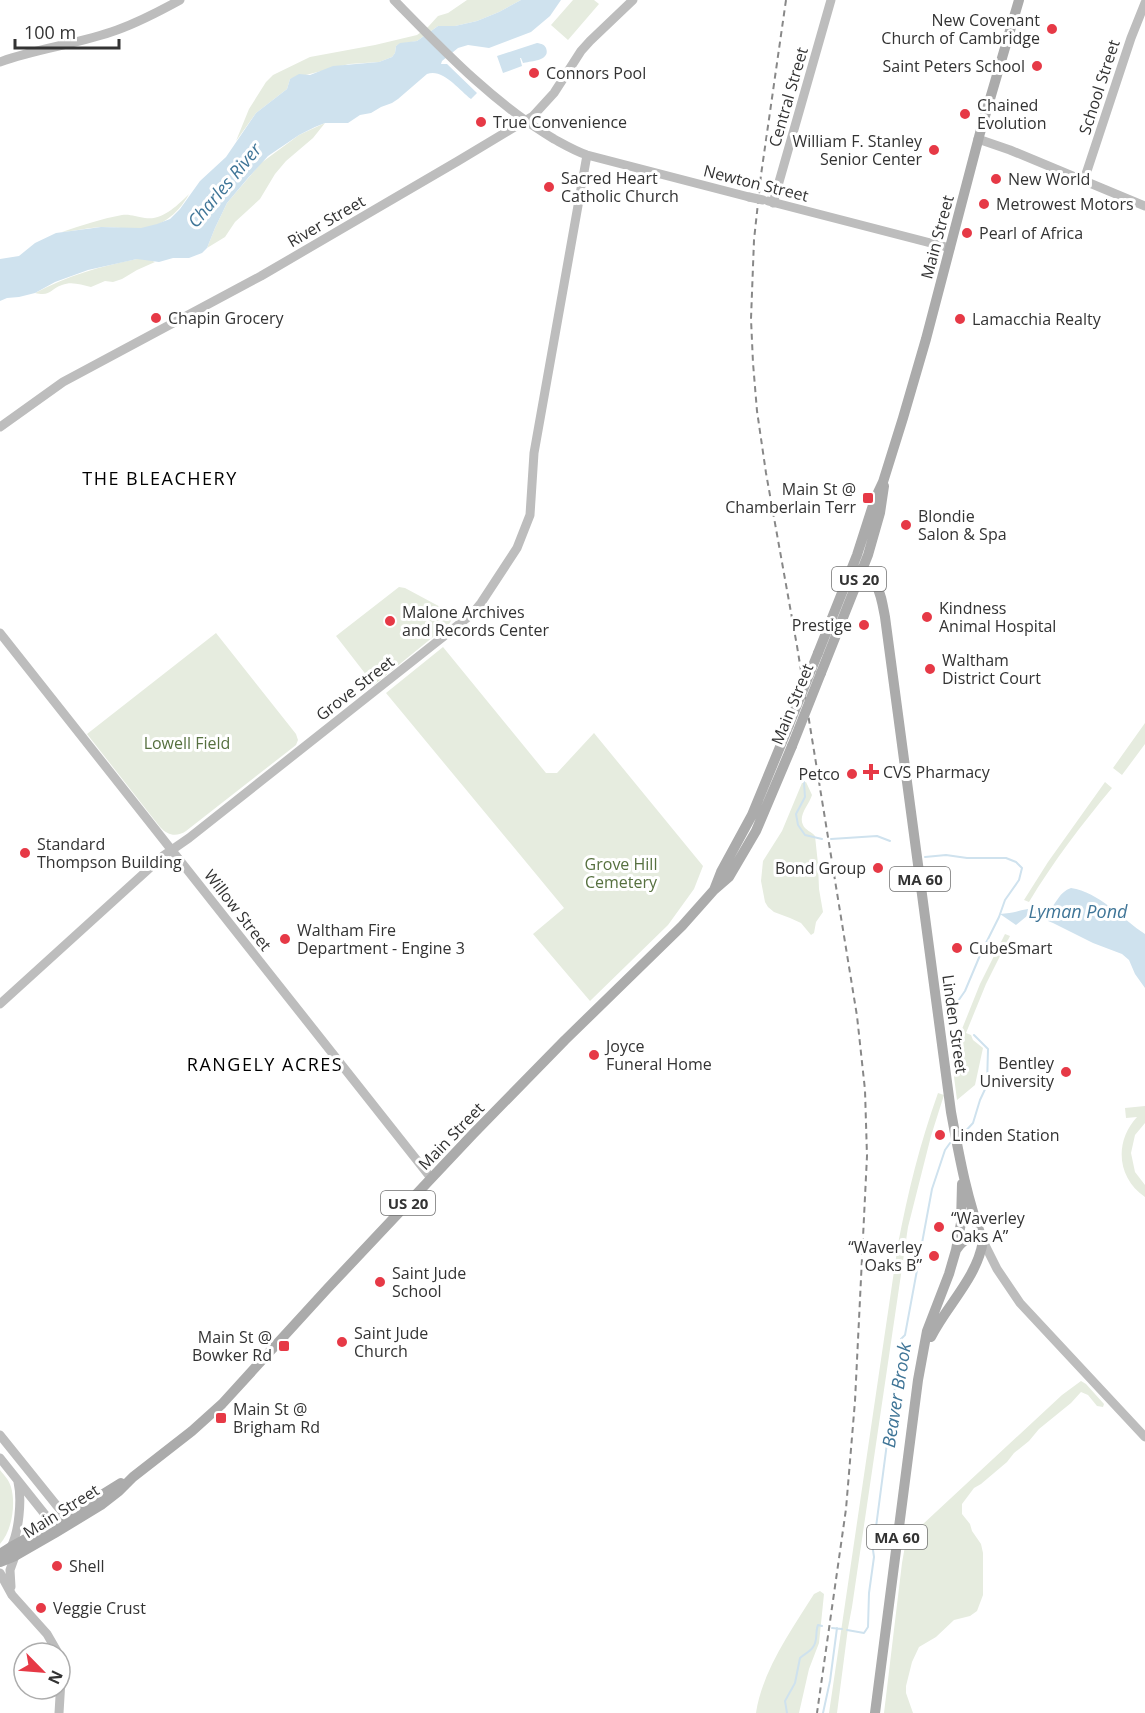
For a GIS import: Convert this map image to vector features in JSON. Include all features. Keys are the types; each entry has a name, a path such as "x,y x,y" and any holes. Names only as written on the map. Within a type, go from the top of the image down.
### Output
{"main road":[{"name":"Main Street","path":"0,1554 13,1551 68,1521 104,1492 133,1477 215,1411 431,1178 565,1040 729,877 750,843 792,746 821,673 857,569 875,499 884,482 926,339 978,139 1019,0"},
{"name":"Main Street","path":"714,890 721,872 752,815 818,653 857,569"},
{"name":"Linden Street","path":"857,569 870,576 876,584 885,617 951,1112 961,1162 983,1241"},
{"name":"MA 60","path":"875,1713 916,1389 930,1324 956,1250 961,1223 961,1162"},
{"path":"956,1250 962,1242 968,1239 975,1238 983,1241"},
{"name":"MA 60","path":"921,1360 939,1321 973,1272 983,1241"},
{"name":"Main Street","path":"0,1562 55,1523 68,1521"}],"street":[{"path":"0,63 116,30 180,0"},
{"name":"Newton Street","path":"394,0 452,59 525,121 573,150 950,248"},
{"name":"River Street","path":"0,427 48,392 75,376 261,276 536,114 590,41 633,0"},
{"name":"Central Street","path":"773,203 831,0"},
{"name":"School Street","path":"1084,180 1131,38 1145,3"},
{"path":"978,139 1145,206"},
{"name":"Grove Street","path":"0,1004 160,859 433,646 479,606 514,552 530,515 534,448 587,155"},
{"name":"Willow Street","path":"0,633 431,1178"},
{"name":"Linden Street","path":"983,1241 997,1269 1020,1303 1145,1437"},
{"path":"973,1272 983,1266 997,1269"},
{"path":"0,1435 68,1521"},
{"path":"0,1458 44,1513 55,1523"},
{"path":"12,1595 9,1572 19,1502 17,1480"},
{"path":"0,1573 12,1595"},
{"path":"0,1586 12,1595 51,1641"}],"green space":[{"path":"467,0 521,0 477,21 455,26 438,26 417,41 396,46 392,57 379,62 349,64 290,79 287,89 256,113 236,141 249,109 273,75 310,57 417,35 438,16 448,13"},
{"path":"573,0 594,0 599,4 568,40 551,25"},
{"path":"325,123 313,138 286,161 260,199 235,222 225,237 207,248 227,203 261,163 299,135"},
{"path":"189,194 173,215 150,227 132,229 99,227 62,232 122,215 158,217 180,203"},
{"path":"137,259 148,259 155,262 113,282 105,281 91,287 69,283 47,293 35,293 84,272"},
{"path":"399,587 446,610 450,614 451,621 374,685 336,636"},
{"name":"Lowell Field","path":"216,633 296,734 298,740 296,745 186,831 173,835 160,827 87,734"},
{"name":"Grove Hill Cemetery","path":"443,647 546,773 557,773 594,733 703,866 694,889 668,925 590,1001 533,934 564,908 386,693"},
{"path":"1145,723 1145,744 1122,775 1113,768"},
{"path":"806,782 812,795 802,821 805,828 815,836 823,912 811,935 801,923 774,912 768,907 761,881 763,861 782,831 802,783"},
{"path":"1105,782 1112,788 1068,844 1029,902 1024,900 1048,862"},
{"path":"1005,934 1010,936 986,984 966,1033 971,1035 973,1040 983,1048 975,1085 957,1100 953,1069 955,1063 952,1054 980,984"},
{"path":"938,1093 944,1095 908,1227 837,1713 829,1713 898,1244 915,1168"},
{"path":"1145,1106 1145,1123 1135,1135 1131,1153 1135,1172 1145,1185 1145,1197 1129,1180 1124,1170 1122,1148 1125,1137 1137,1117 1126,1118 1125,1108"},
{"path":"1081,1381 1104,1404 1103,1407 1097,1406 1088,1395 1081,1392 1039,1429 1007,1462 974,1488 962,1504 962,1514 981,1544 983,1595 977,1611 970,1616 954,1620 936,1637 919,1647 912,1662 906,1686 913,1713 884,1713 902,1563 908,1538 1062,1395"},
{"path":"0,1470 10,1484 13,1501 10,1525 0,1544"},
{"path":"820,1591 824,1594 819,1643 809,1669 799,1713 756,1713 759,1697 771,1666 814,1594"}],"water":[{"name":"Charles River","path":"521,0 561,0 550,16 531,32 489,48 468,45 458,48 442,61 441,64 447,64 477,93 471,99 445,77 433,73 427,74 392,103 371,113 360,115 348,123 325,123 315,127 268,156 227,203 207,248 202,253 189,258 173,258 159,262 137,259 88,270 55,282 35,293 0,301 0,259 19,256 35,243 56,233 101,227 141,228 170,219 200,181 226,157 256,113 287,89 290,79 299,74 310,75 333,66 379,62 392,57 396,46 400,43 417,41 438,26 455,26 477,21"},
{"name":"Connors Pool","path":"537,43 543,44 547,52 546,56 523,63 520,58 522,66 503,73 497,56"},
{"name":"Lyman Pond","path":"1071,888 1101,900 1145,934 1145,988 1129,960 1122,954 1033,915 1027,916 1016,925 1000,914 1031,909 1049,910 1061,895"}],"waterway":[{"name":"Beaver Brook","path":"804,782 805,797 796,814 798,825 805,835 822,839"},
{"name":"Beaver Brook","path":"831,839 877,836 890,841"},
{"name":"Beaver Brook","path":"925,857 946,855 967,858 1006,858 1016,862 1022,868 1019,880 1005,900 965,991 956,1004 953,1014 957,1020"},
{"name":"Beaver Brook","path":"962,1135 973,1123 987,1085 988,1049 974,1035"},
{"name":"Beaver Brook","path":"847,1630 864,1633 868,1627 873,1550 892,1405 903,1348 901,1339 905,1335 932,1189 945,1150 950,1143"},
{"name":"Beaver Brook","path":"787,1713 785,1701 795,1683 800,1658 813,1647 818,1625 822,1626"},
{"name":"Beaver Brook","path":"832,1628 842,1629"},
{"path":"823,1713 837,1628"}],"railway":[{"path":"786,0 754,240 751,319 753,363 766,473 797,646 857,1016 865,1090 867,1156 855,1401 846,1509 817,1713"}],"place":[{"name":"New Covenant Church of Cambridge","path":"1052,29"},
{"name":"Saint Peters School","path":"1037,66"},
{"name":"Connors Pool","path":"534,73"},
{"name":"Chained Evolution","path":"965,114"},
{"name":"True Convenience","path":"481,122"},
{"name":"William F. Stanley Senior Center","path":"934,150"},
{"name":"New World","path":"996,179"},
{"name":"Sacred Heart Catholic Church","path":"549,187"},
{"name":"Metrowest Motors","path":"984,204"},
{"name":"Pearl of Africa","path":"967,233"},
{"name":"Chapin Grocery","path":"156,318"},
{"name":"Lamacchia Realty","path":"960,319"},
{"name":"Main St @ Chamberlain Terr","path":"868,498"},
{"name":"Blondie Salon & Spa","path":"906,525"},
{"name":"Kindness Animal Hospital","path":"927,617"},
{"name":"Malone Archives and Records Center","path":"390,621"},
{"name":"Prestige","path":"864,625"},
{"name":"Waltham District Court","path":"930,669"},
{"name":"CVS Pharmacy","path":"871,772"},
{"name":"Petco","path":"852,774"},
{"name":"Standard Thompson Building","path":"25,853"},
{"name":"Bond Group","path":"878,868"},
{"name":"Waltham Fire Department - Engine 3","path":"285,939"},
{"name":"CubeSmart","path":"957,948"},
{"name":"Joyce Funeral Home","path":"594,1055"},
{"name":"Bentley University","path":"1066,1072"},
{"name":"Linden Station","path":"940,1135"},
{"name":"“Waverley Oaks A”","path":"939,1227"},
{"name":"“Waverley Oaks B”","path":"934,1256"},
{"name":"Saint Jude School","path":"380,1282"},
{"name":"Saint Jude Church","path":"342,1342"},
{"name":"Main St @ Bowker Rd","path":"284,1346"},
{"name":"Main St @ Brigham Rd","path":"221,1418"},
{"name":"Shell","path":"57,1566"},
{"name":"Veggie Crust","path":"41,1608"}],"district":[{"name":"THE BLEACHERY","path":"160,478"},
{"name":"RANGELY ACRES","path":"265,1064"}]}
